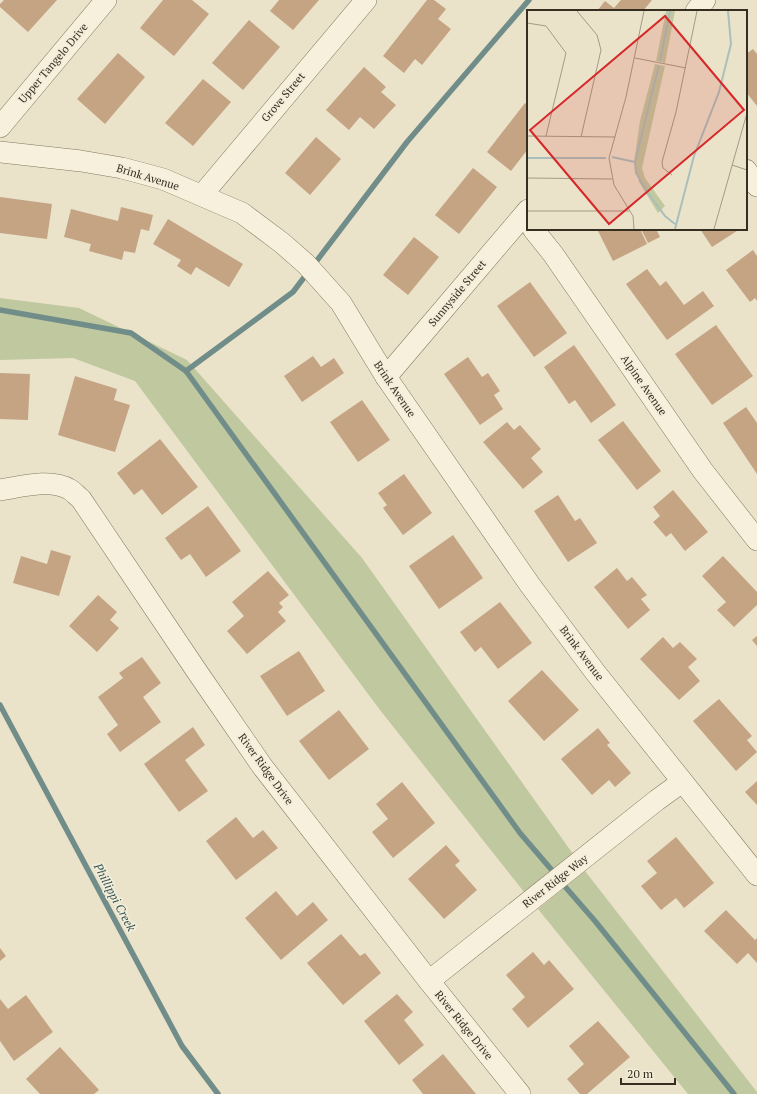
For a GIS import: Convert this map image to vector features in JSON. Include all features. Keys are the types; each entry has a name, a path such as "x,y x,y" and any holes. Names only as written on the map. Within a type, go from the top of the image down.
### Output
{"street":[{"name":"Upper Tangelo Drive","path":"0,127 106,0"},
{"name":"Grove Street","path":"202,196 366,0"},
{"path":"697,10 705,0"},
{"name":"Brink Avenue","path":"0,152 81,160 122,168 163,179 247,217 282,242 311,268 341,304 386,377 530,585 682,782 757,875"},
{"path":"747,171 757,186"},
{"name":"Sunnyside Street","path":"386,377 527,220"},
{"name":"Alpine Avenue","path":"536,230 703,471 757,540"},
{"name":"River Ridge Drive","path":"0,490 48,483 60,485 70,489 81,499 262,766 429,981 520,1094"},
{"name":"River Ridge Way","path":"429,981 657,800 682,782"}],"green space":[{"path":"0,298 79,308 187,360 362,558 573,854 524,892 380,710 135,381 73,358 0,360"},
{"path":"585,871 757,1092 757,1094 688,1094 538,909"}],"building":[{"path":"4,0 57,0 28,32 0,7 0,4"},
{"path":"163,0 192,0 209,14 174,56 140,28"},
{"path":"279,0 319,0 293,30 270,11"},
{"path":"427,0 434,0 446,9 438,19 451,29 422,65 415,59 404,73 383,56"},
{"path":"621,0 652,0 644,10 598,10 605,1 614,8"},
{"path":"249,20 280,47 243,90 212,63"},
{"path":"753,49 757,54 757,106 747,93 747,53"},
{"path":"118,53 145,77 105,124 77,99"},
{"path":"364,67 386,87 381,92 396,105 374,129 360,117 349,130 326,110"},
{"path":"203,79 231,102 193,146 165,123"},
{"path":"525,103 527,104 527,150 511,171 487,152"},
{"path":"316,137 341,159 310,195 285,173"},
{"path":"473,168 497,187 459,234 435,215"},
{"path":"0,197 52,204 47,239 0,233"},
{"path":"121,207 153,215 149,231 141,229 135,253 124,251 122,260 89,251 91,244 64,237 71,209 118,221"},
{"path":"168,219 243,264 229,287 196,267 191,275 177,266 181,260 153,244"},
{"path":"598,230 640,230 647,244 613,261"},
{"path":"642,230 656,230 660,237 648,243"},
{"path":"701,230 738,230 712,247"},
{"path":"414,237 439,257 408,295 383,275"},
{"path":"753,250 757,256 757,301 755,298 750,302 726,270"},
{"path":"647,269 660,286 666,281 684,305 703,291 714,306 667,340 626,284"},
{"path":"530,282 567,333 534,357 497,306"},
{"path":"716,325 753,376 712,405 675,354"},
{"path":"574,345 616,405 591,423 575,400 569,404 544,367"},
{"path":"313,356 321,367 334,358 344,373 302,402 284,376"},
{"path":"468,357 482,377 488,373 500,391 494,395 503,409 480,425 444,374"},
{"path":"0,373 30,374 28,420 0,419"},
{"path":"75,376 117,389 114,400 130,405 115,452 58,435"},
{"path":"362,400 390,440 358,462 330,422"},
{"path":"746,407 757,423 757,474 723,423"},
{"path":"623,421 661,471 637,490 598,440"},
{"path":"507,422 514,430 520,425 541,449 531,458 543,472 523,489 483,442"},
{"path":"160,439 198,487 162,515 142,489 134,495 117,473"},
{"path":"404,474 432,513 403,535 383,508 387,505 378,493"},
{"path":"673,490 708,532 685,551 671,533 666,537 653,522 660,516 653,507"},
{"path":"558,495 575,521 580,518 597,543 568,562 534,511"},
{"path":"208,506 241,551 206,577 190,554 181,560 165,538"},
{"path":"453,535 483,578 439,609 409,566"},
{"path":"51,550 71,556 59,596 13,583 21,556 47,564"},
{"path":"723,556 757,592 757,605 734,627 717,610 726,602 702,576"},
{"path":"617,568 627,581 632,577 647,595 641,599 650,610 628,629 594,587"},
{"path":"268,571 289,595 279,603 283,607 278,612 286,621 247,654 227,631 244,616 232,602"},
{"path":"98,595 117,612 110,620 119,628 97,652 69,626"},
{"path":"500,602 532,643 498,669 481,647 475,652 460,632"},
{"path":"757,636 757,646 752,640"},
{"path":"663,637 673,648 680,642 697,659 688,667 700,681 679,700 640,659"},
{"path":"299,651 325,691 287,716 260,676"},
{"path":"142,657 161,683 143,697 161,722 120,752 107,734 118,725 98,697 123,678 119,673"},
{"path":"542,670 579,710 544,741 508,701"},
{"path":"719,699 752,736 747,740 757,752 736,771 693,721"},
{"path":"339,710 369,749 329,780 299,741"},
{"path":"193,727 205,745 185,760 208,791 179,812 144,764"},
{"path":"598,728 610,743 607,745 631,773 615,787 609,780 592,795 561,759"},
{"path":"757,781 757,805 745,792"},
{"path":"402,782 435,823 393,858 372,832 388,819 376,804"},
{"path":"236,817 253,838 263,830 278,848 236,880 206,841"},
{"path":"676,837 714,883 684,908 676,898 661,910 641,886 657,873 647,861"},
{"path":"446,845 460,861 455,865 477,890 444,919 408,879"},
{"path":"276,891 297,916 313,902 328,920 281,960 245,918"},
{"path":"726,910 755,940 757,938 757,963 748,953 737,964 704,931"},
{"path":"341,934 360,956 365,953 381,973 343,1005 307,963"},
{"path":"0,948 6,956 0,961"},
{"path":"533,952 544,965 549,960 574,989 528,1028 512,1009 525,997 506,975"},
{"path":"397,994 413,1012 404,1020 424,1045 399,1065 364,1021"},
{"path":"26,995 53,1032 14,1061 0,1041 0,999 8,1009"},
{"path":"598,1021 630,1057 587,1094 580,1094 567,1079 584,1064 569,1046"},
{"path":"60,1047 99,1090 94,1094 40,1094 26,1079"},
{"path":"443,1054 476,1094 423,1094 412,1080"}],"waterway":[{"path":"186,371 293,292 407,142 529,0"},
{"path":"0,310 131,333 186,371 520,833 556,875"},
{"name":"Phillippi Creek","path":"0,705 182,1046 218,1094"},
{"path":"561,882 595,921 734,1094"}]}
